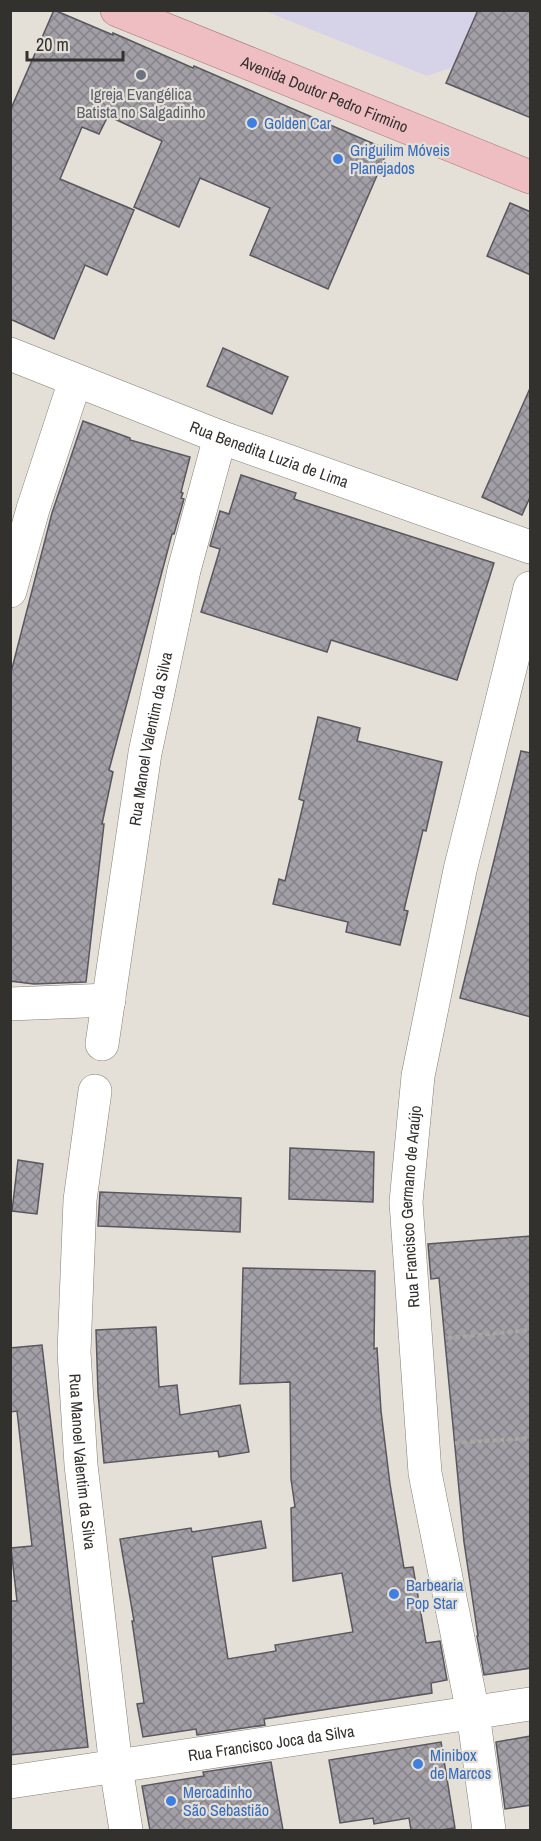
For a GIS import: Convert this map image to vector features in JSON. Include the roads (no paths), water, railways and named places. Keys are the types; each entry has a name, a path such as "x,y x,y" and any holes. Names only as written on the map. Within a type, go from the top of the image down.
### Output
{"main road":[{"name":"Avenida Doutor Pedro Firmino","path":"117,10 531,177"}],"street":[{"name":"Rua Benedita Luzia de Lima","path":"10,354 220,437 531,547"},
{"path":"10,591 33,509 75,381"},
{"name":"Rua Manoel Valentim da Silva","path":"102,1044 145,753 184,570 220,437"},
{"name":"Rua Francisco Germano de Araújo","path":"489,1830 473,1713 425,1473 406,1202 418,1076 460,870 531,588"},
{"path":"10,1004 109,1000"},
{"name":"Rua Manoel Valentim da Silva","path":"95,1091 80,1200 74,1352 81,1465 116,1767 126,1830"},
{"name":"Rua Francisco Joca da Silva","path":"10,1782 531,1704"}],"place":[{"name":"Igreja Evangélica Batista no Salgadinho","path":"141,75"},
{"name":"Golden Car","path":"252,123"},
{"name":"Griguilim Móveis Planejados","path":"338,159"},
{"name":"Barbearia Pop Star","path":"394,1594"},
{"name":"Minibox de Marcos","path":"418,1764"},
{"name":"Mercadinho São Sebastião","path":"171,1801"}]}
